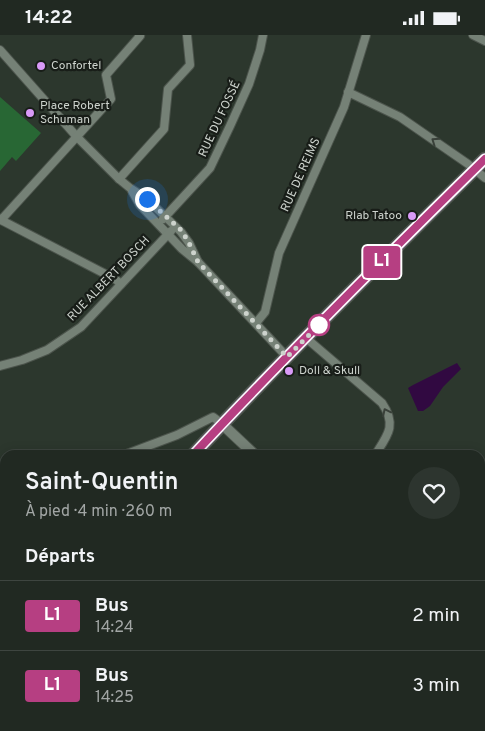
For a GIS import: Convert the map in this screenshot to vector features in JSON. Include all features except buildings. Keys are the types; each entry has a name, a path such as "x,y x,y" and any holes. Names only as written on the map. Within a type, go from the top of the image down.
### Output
{"main road":[{"path":"198,450 287,357 485,159"}],"street":[{"path":"122,284 1,220 111,99 106,75 140,35"},
{"path":"119,179 164,129 168,89 190,65 187,35"},
{"name":"RUE DU FOSSÉ","path":"158,224 210,168 249,84 263,35"},
{"name":"RUE DE REIMS","path":"256,323 265,312 279,253 344,107 366,35"},
{"path":"473,35 485,41"},
{"path":"0,50 77,137 119,179 147,199 182,231 198,262"},
{"path":"348,92 400,117 485,178"},
{"path":"130,188 140,205 182,249 198,262 287,357"},
{"name":"RUE ALBERT BOSCH","path":"0,366 22,360 46,350 86,322 176,226"},
{"path":"306,338 382,403 387,411 390,422 389,432 378,450"},
{"path":"136,450 177,435 213,417 222,423 249,450"}],"green space":[{"path":"0,97 41,133 16,161 12,157 0,171"}],"shaded area":[{"path":"457,363 461,369 443,387 430,406 423,411 418,411 408,388"}],"bus line":[{"name":"L1","path":"198,450 287,357 485,159"}],"place":[{"name":"Confortel","path":"41,66"},
{"name":"Place Robert Schuman","path":"30,113"},
{"name":"Rlab Tatoo","path":"412,216"},
{"name":"Doll & Skull","path":"289,371"}],"route":[{"path":"147,199 182,231 198,262 287,357 319,325"}]}
